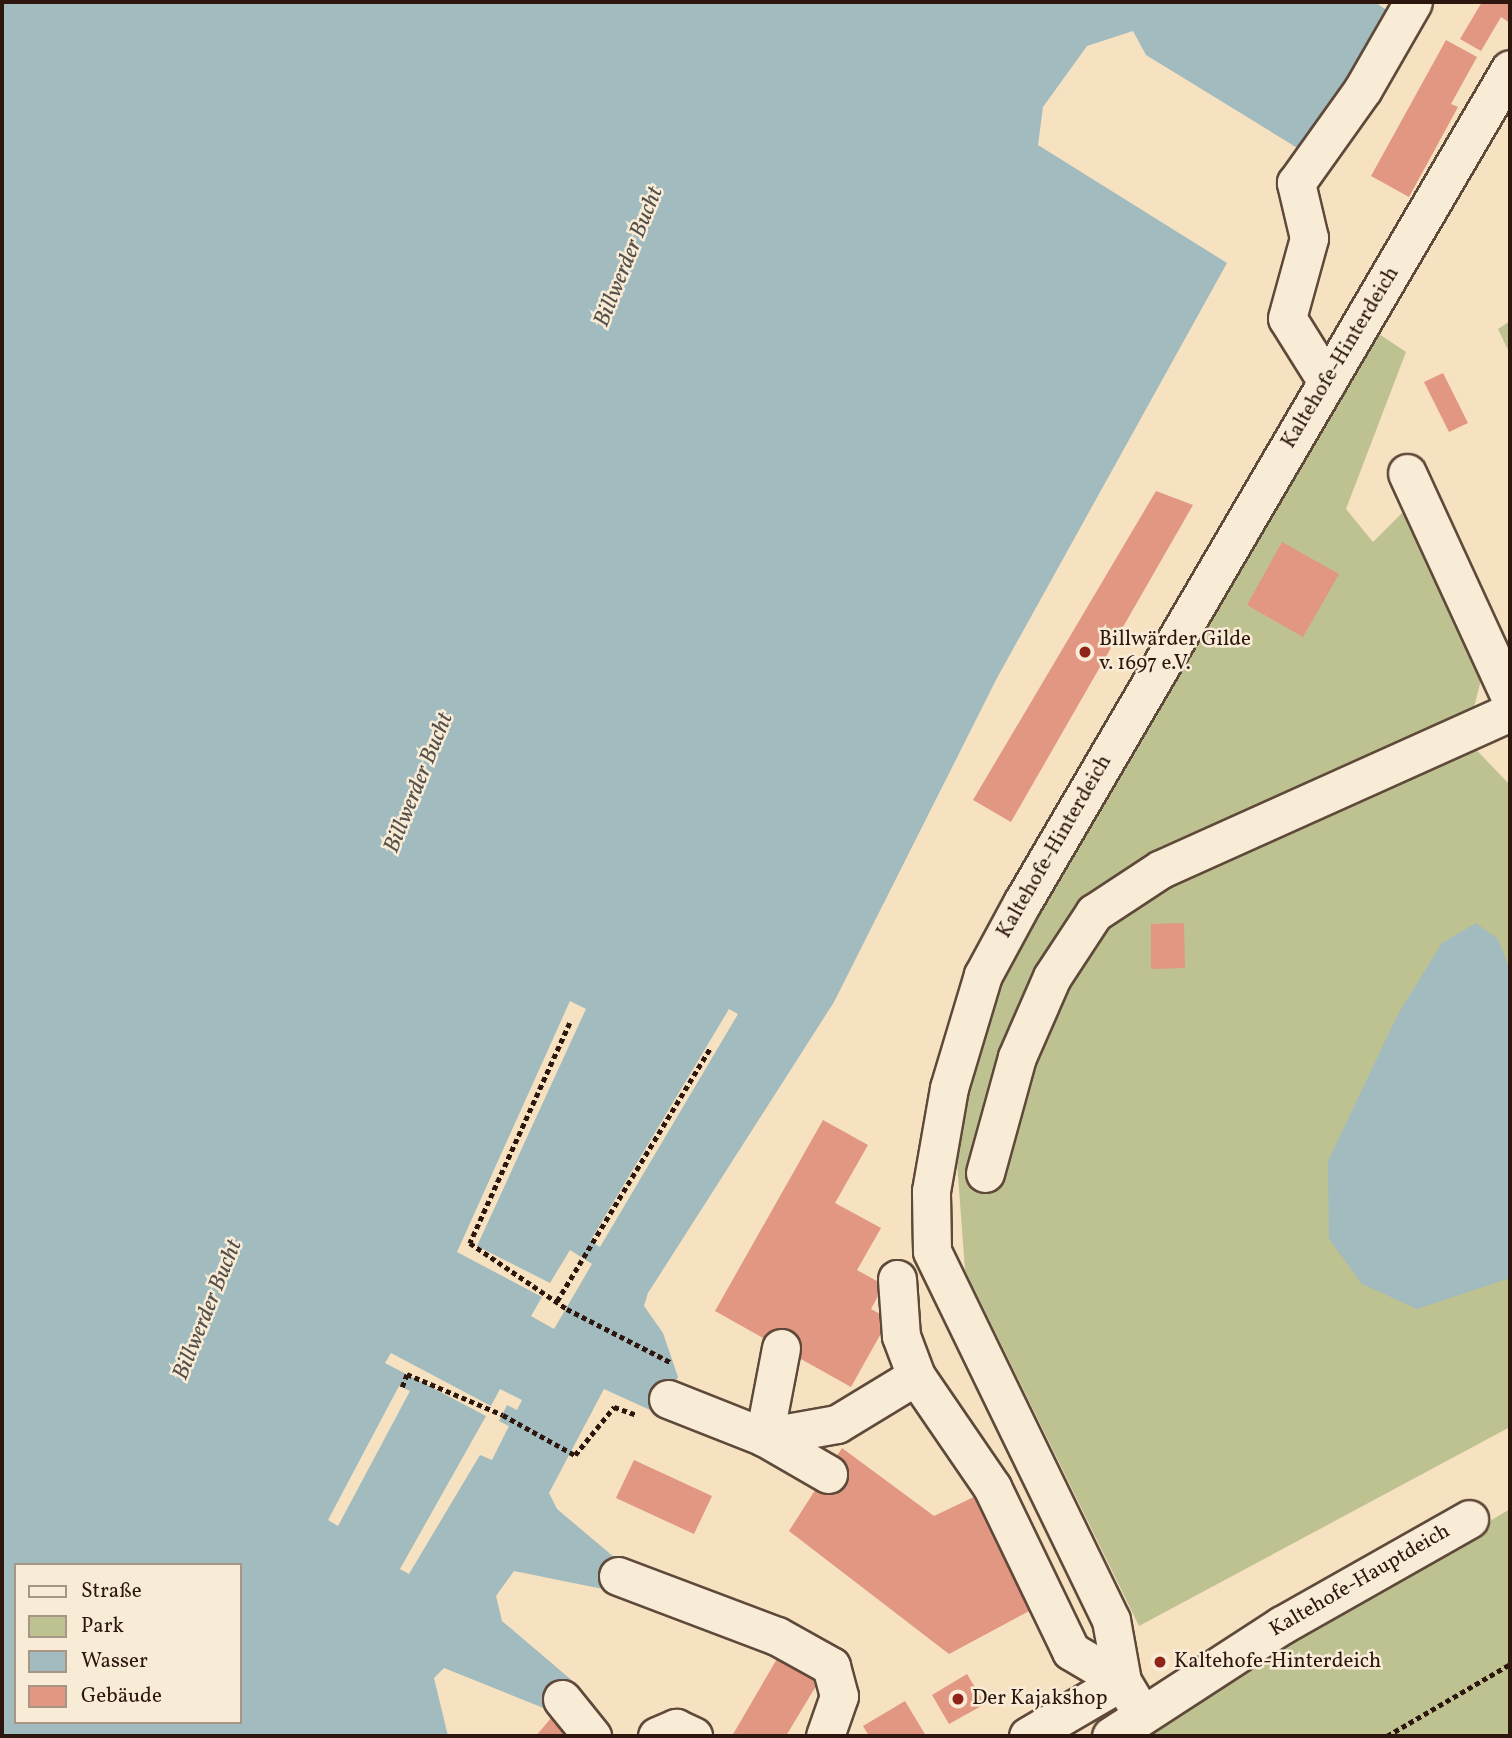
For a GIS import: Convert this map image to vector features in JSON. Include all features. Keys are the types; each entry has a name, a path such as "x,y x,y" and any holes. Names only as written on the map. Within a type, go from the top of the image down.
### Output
{"street":[{"path":"1327,382 1287,318 1309,238 1296,183 1363,89 1413,2"},
{"name":"Kaltehofe-Hinterdeich","path":"1141,1713 1122,1681 1111,1620 942,1280 930,1221 937,1141 984,975 1510,69"},
{"path":"1407,473 1510,697"},
{"path":"985,1173 1017,1057 1052,977 1094,913 1161,869 1510,712"},
{"path":"897,1279 901,1336 916,1376 992,1487 1071,1651 1122,1681 1028,1736"},
{"path":"764,1437 781,1348"},
{"path":"764,1437 837,1424 916,1376"},
{"path":"668,1396 764,1437 828,1474"},
{"name":"Kaltehofe-Hauptdeich","path":"1111,1736 1141,1713 1282,1625 1469,1519"},
{"path":"618,1576 777,1636 831,1666 839,1696 825,1736"},
{"path":"562,1699 592,1736"},
{"path":"657,1736 676,1728 693,1736"}],"path":[{"path":"570,1023 470,1243 557,1301 668,1396"},
{"path":"557,1301 586,1260 710,1048"},
{"path":"402,1387 407,1374 503,1415 575,1455 614,1407 668,1396"},
{"path":"1387,1736 1510,1664"}],"green space":[{"path":"1510,321 1510,354 1498,329"},
{"path":"1376,332 1406,352 1346,509 1373,542 1415,500 1486,660 1466,739 1510,785 1510,1427 1139,1626 965,1270 955,1135 986,988"},
{"path":"1510,1509 1510,1736 1140,1736 1240,1670"}],"water":[{"name":"Billwerder Bucht","path":"2,2 1375,2 1392,14 1304,152 1146,55 1133,31 1087,46 1043,107 1038,145 1227,263 997,678 834,1002 648,1293 644,1306 663,1333 678,1377 661,1415 604,1389 549,1493 557,1509 621,1563 613,1591 514,1571 496,1596 502,1621 575,1683 551,1711 444,1668 434,1678 448,1736 2,1736"},
{"path":"1476,923 1498,939 1510,971 1510,1278 1417,1309 1362,1284 1329,1239 1328,1161 1398,1014 1442,943"}],"pier":[{"path":"570,1001 586,1009 477,1246 550,1283 570,1250 592,1264 554,1329 531,1316 542,1297 457,1252"},
{"path":"729,1009 738,1014 600,1247 590,1241"},
{"path":"391,1353 491,1406 500,1389 522,1400 517,1410 507,1405 499,1421 509,1426 492,1460 480,1455 409,1574 400,1569 486,1416 385,1363"},
{"path":"399,1386 410,1391 338,1526 328,1520"}],"building":[{"path":"1482,2 1510,2 1510,23 1501,17 1481,51 1460,39"},
{"path":"1446,40 1477,57 1451,104 1458,107 1409,197 1371,176"},
{"path":"1443,373 1468,423 1449,432 1424,382"},
{"name":"Billwärder Gilde v. 1697 e.V.","path":"1156,491 1193,505 1011,822 973,800"},
{"path":"1282,542 1339,574 1303,637 1247,605"},
{"path":"1184,923 1185,968 1151,969 1151,924"},
{"path":"823,1120 868,1145 835,1203 881,1228 857,1270 884,1285 871,1309 889,1319 851,1387 715,1311"},
{"path":"842,1448 934,1516 978,1495 1033,1609 949,1654 789,1531"},
{"path":"634,1460 712,1496 694,1534 616,1498"},
{"path":"781,1652 822,1676 786,1736 732,1736"},
{"name":"Der Kajakshop","path":"967,1674 985,1704 949,1724 932,1695"},
{"path":"905,1701 926,1736 869,1736 863,1726"},
{"path":"551,1718 573,1736 536,1736"}],"place":[{"name":"Billwärder Gilde v. 1697 e.V.","path":"1085,652"},
{"name":"Kaltehofe-Hinterdeich","path":"1160,1662"},
{"name":"Der Kajakshop","path":"958,1699"}]}
